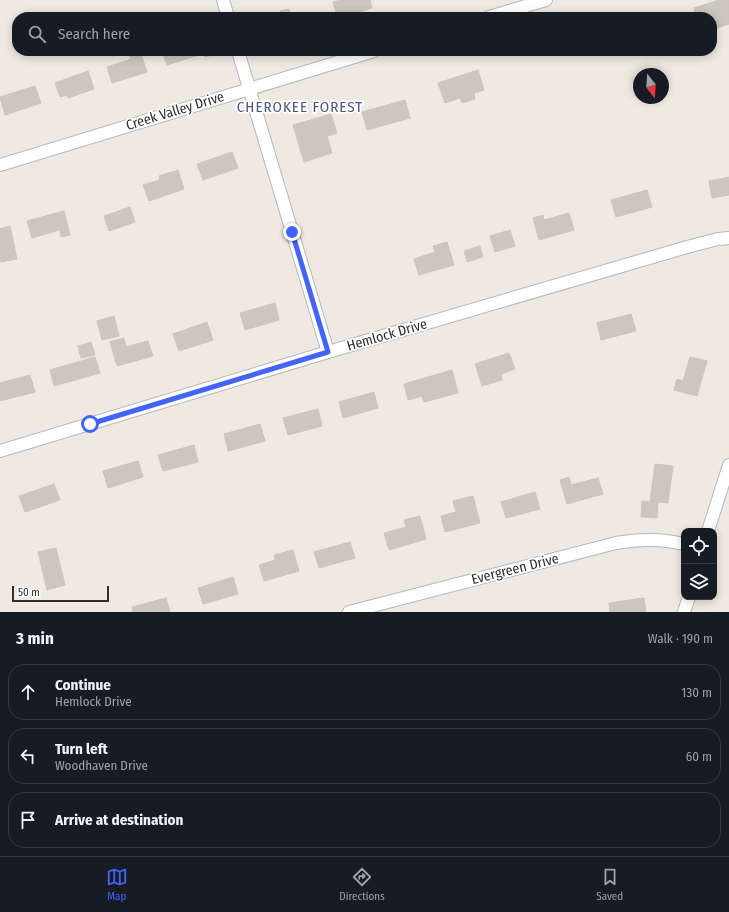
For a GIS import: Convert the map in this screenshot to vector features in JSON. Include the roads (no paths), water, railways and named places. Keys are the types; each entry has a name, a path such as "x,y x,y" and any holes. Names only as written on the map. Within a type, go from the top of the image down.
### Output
{"street":[{"path":"223,0 227,12"},
{"path":"506,12 546,0"},
{"path":"239,56 328,352"},
{"name":"Creek Valley Drive","path":"0,165 248,88 357,56"},
{"name":"Hemlock Drive","path":"0,451 328,352 687,247 718,239 729,238"},
{"path":"709,528 724,496 729,465"},
{"name":"Evergreen Drive","path":"349,612 616,543 638,539 681,544"},
{"path":"684,612 688,600"}],"district":[{"name":"CHEROKEE FOREST","path":"300,107"}]}
